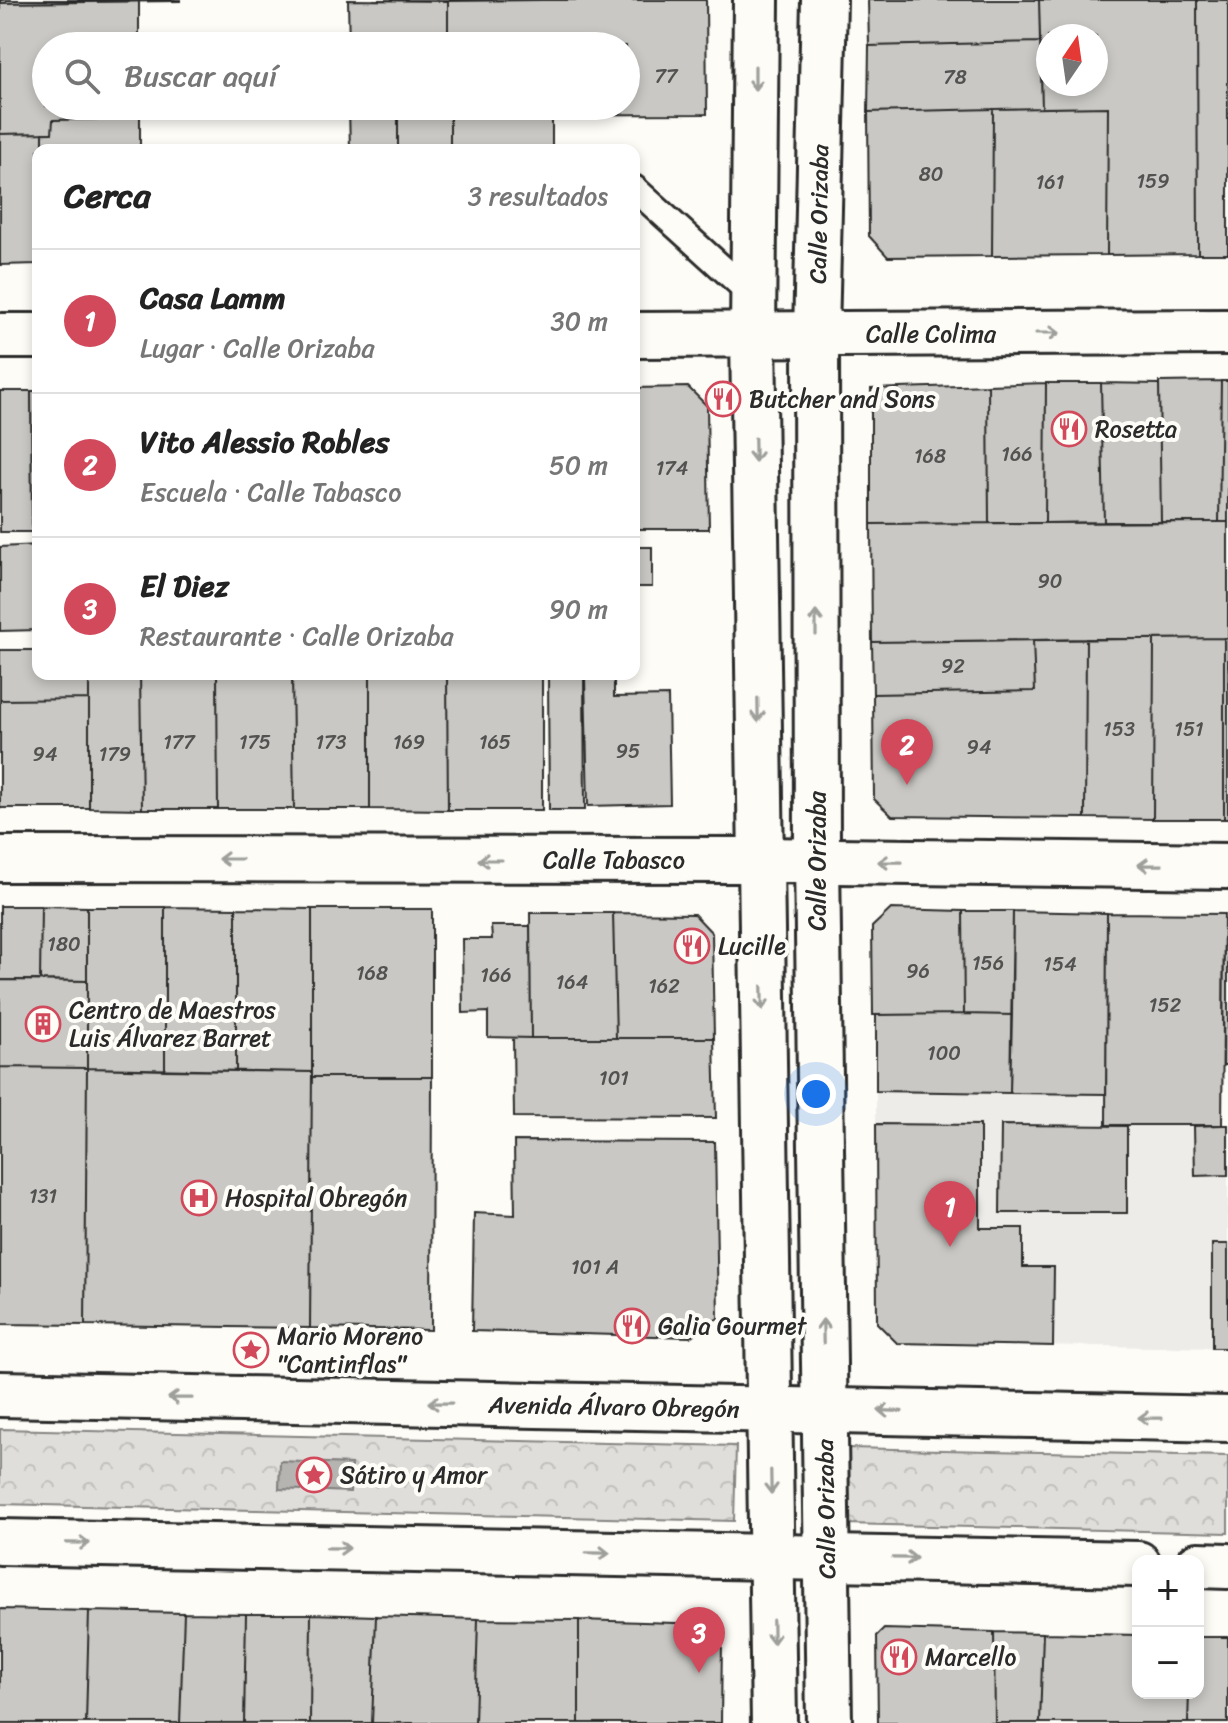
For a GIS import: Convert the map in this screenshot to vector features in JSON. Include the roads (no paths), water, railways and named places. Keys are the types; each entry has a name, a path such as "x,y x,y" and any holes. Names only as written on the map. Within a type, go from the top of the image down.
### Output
{"street":[{"path":"756,0 753,316 774,1723"},
{"name":"Calle Orizaba","path":"824,0 816,334 817,861 829,1723"},
{"name":"Calle Colima","path":"640,334 753,316 816,334 1228,332"},
{"path":"0,336 32,336"},
{"name":"Calle Tabasco","path":"0,859 760,860 1228,866"},
{"name":"Avenida Álvaro Obregón","path":"0,1394 1228,1419"},
{"path":"0,1542 772,1554 1132,1564"},
{"path":"1204,1565 1228,1566"}],"lane":[{"path":"640,194 753,316"}],"place":[{"name":"Butcher and Sons","path":"723,399"},
{"name":"Rosetta","path":"1069,429"},
{"name":"Vito Alessio Robles","path":"907,785"},
{"name":"Lucille","path":"692,946"},
{"name":"Centro de Maestros Luis Álvarez Barret","path":"43,1024"},
{"name":"Hospital Obregón","path":"199,1198"},
{"name":"Casa Lamm","path":"950,1247"},
{"name":"Galia Gourmet","path":"632,1326"},
{"name":"Mario Moreno \"Cantinflas\"","path":"251,1350"},
{"name":"Sátiro y Amor","path":"314,1475"},
{"name":"Marcello","path":"899,1657"},
{"name":"El Diez","path":"699,1673"}]}
